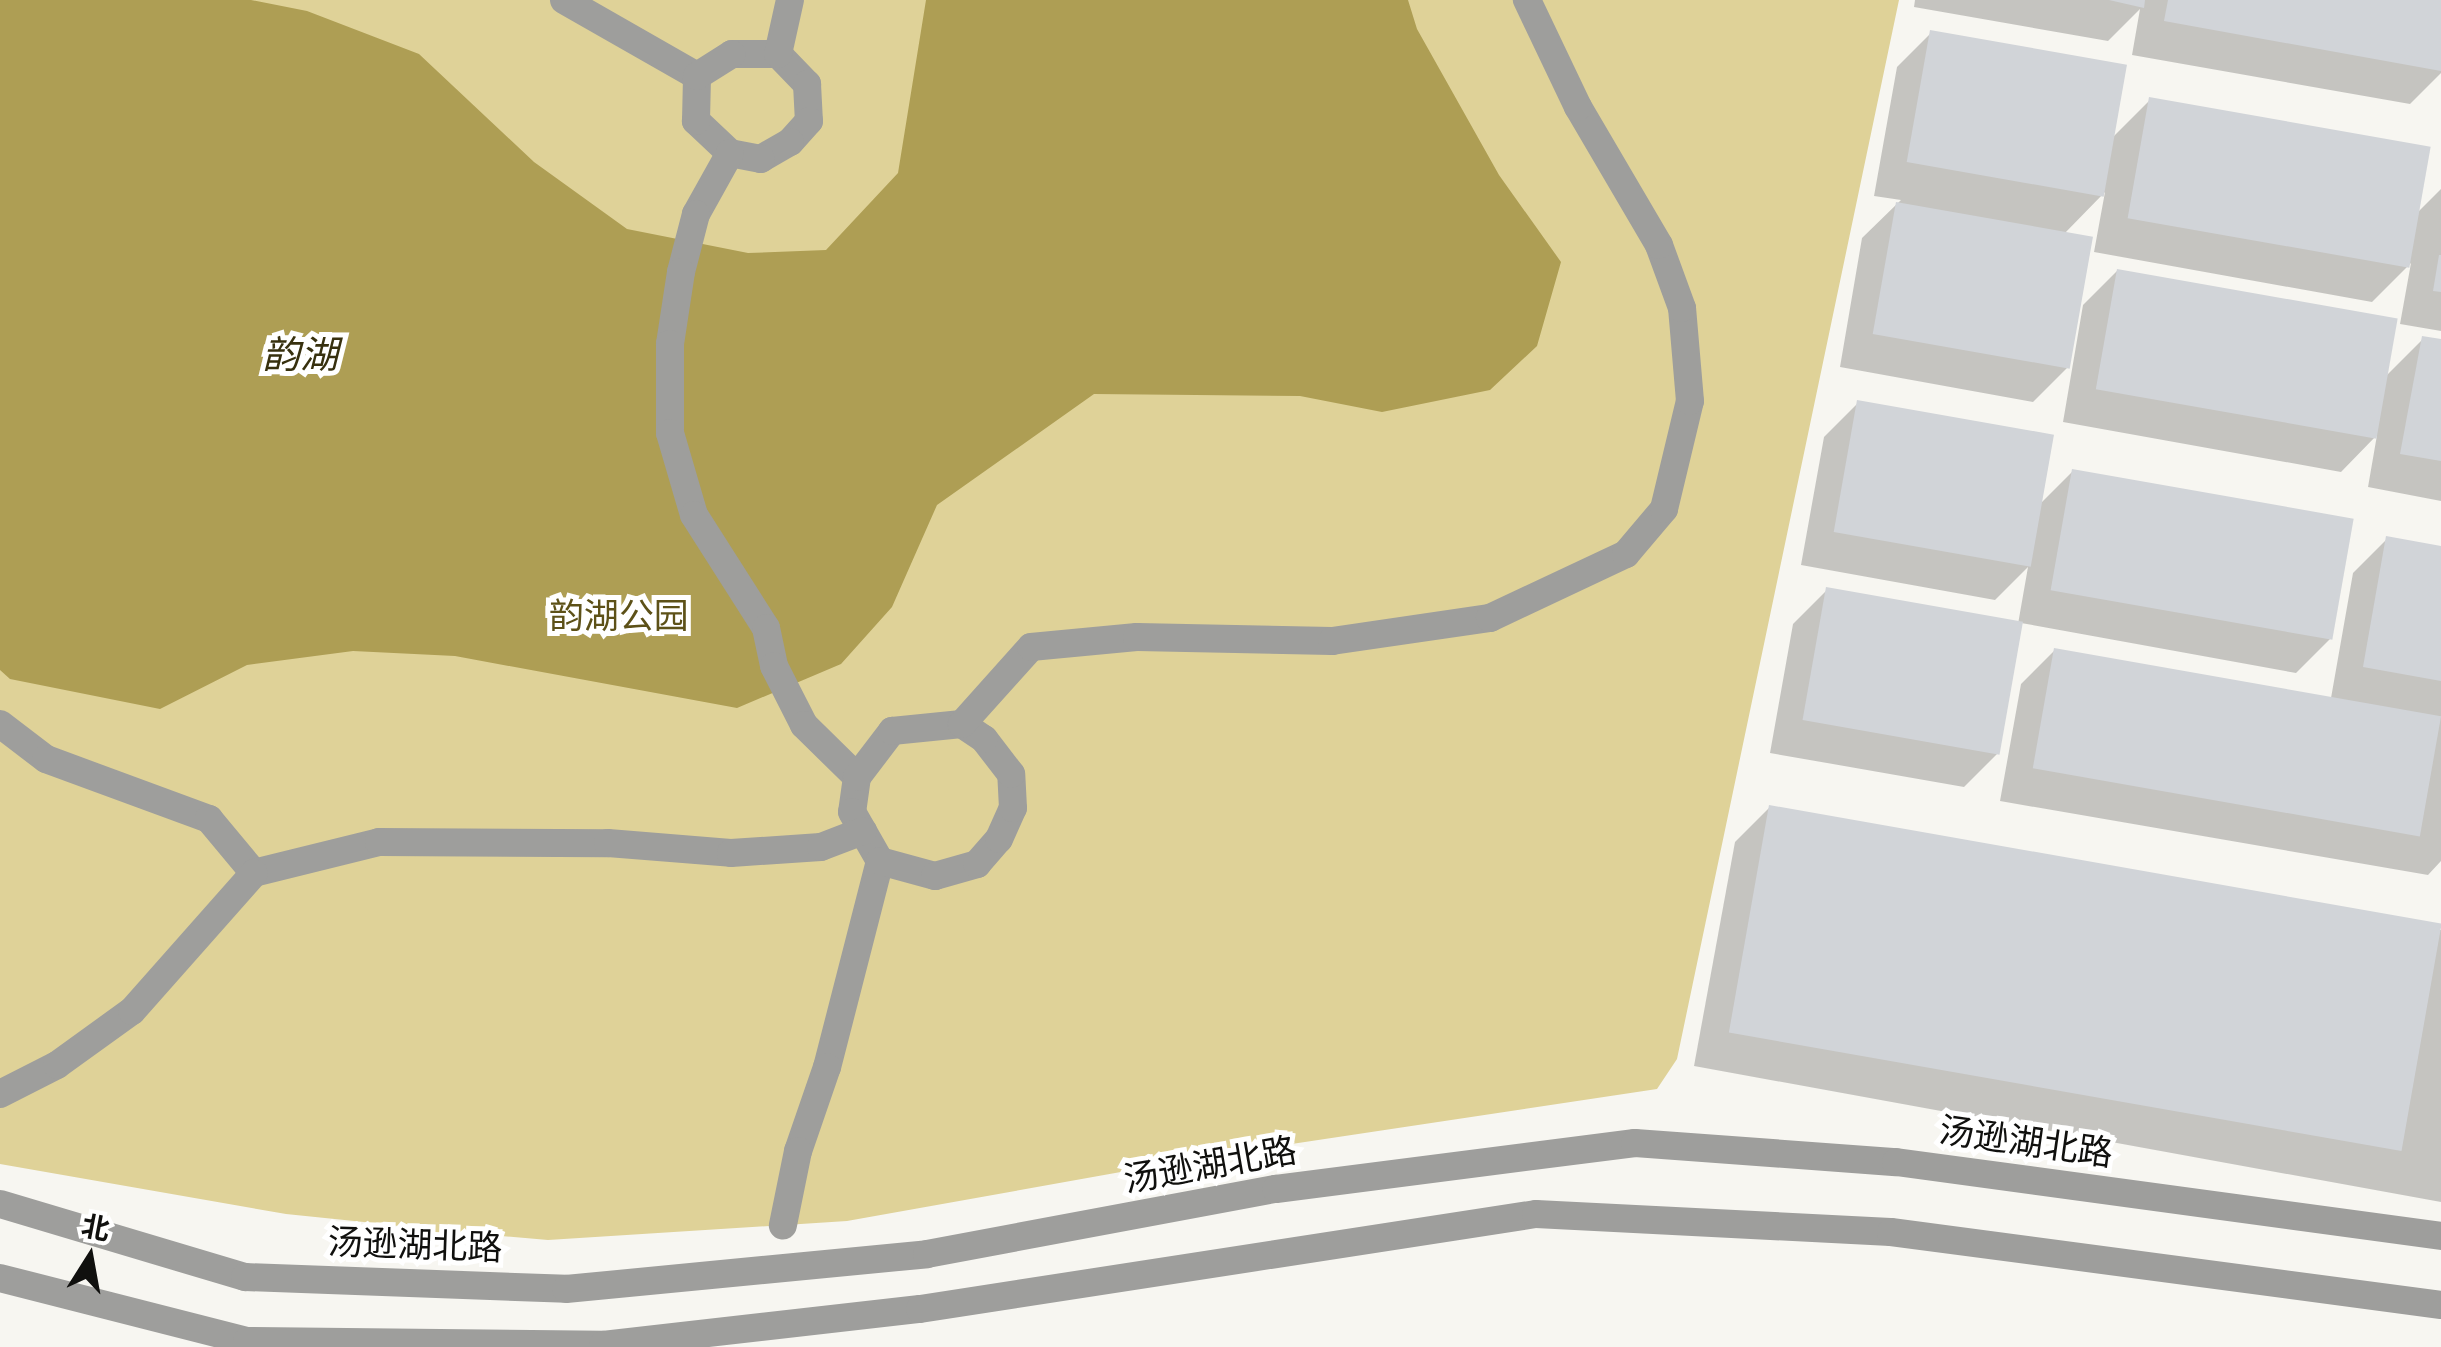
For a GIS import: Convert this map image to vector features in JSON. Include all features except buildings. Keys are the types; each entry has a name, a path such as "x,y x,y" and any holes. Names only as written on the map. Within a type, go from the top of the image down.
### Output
{"street":[{"path":"564,0 697,76"},
{"path":"778,54 790,0"},
{"path":"962,724 1031,647 1136,637 1332,641 1490,618 1626,554 1664,509 1690,402 1682,308 1659,245 1578,107 1527,0"},
{"path":"732,54 778,54 807,84 808,121 790,142 761,158 730,153 696,121 697,76 732,54"},
{"path":"730,153 696,214 681,272 670,344 670,433 694,516 766,628 774,666 804,725 857,777"},
{"path":"0,724 46,759 154,794 208,819 254,873"},
{"path":"783,1225 798,1151 827,1067 880,861 852,812 857,777 892,732 962,724 984,739 1011,774 1013,808 999,839 977,864 935,876 880,861"},
{"path":"0,1094 57,1065 132,1011 254,873 379,842 608,843 730,854 821,847 863,831"},
{"name":"汤逊湖北路","path":"0,1204 245,1276 566,1289 927,1254 1276,1189 1635,1143 1896,1162 2441,1236"},
{"path":"0,1278 247,1341 602,1346 920,1309 1536,1214 1891,1232 2441,1305"}],"green space":[{"name":"韵湖公园","path":"0,0 1899,0 1677,1059 1657,1089 1199,1158 847,1221 548,1240 501,1236 498,1249 393,1225 286,1214 0,1164"}],"water":[{"name":"韵湖","path":"0,0 251,0 307,11 419,54 534,162 627,229 748,253 826,250 898,173 926,0 1408,0 1417,29 1499,175 1561,262 1537,346 1490,390 1382,412 1300,396 1094,394 937,505 892,607 841,664 737,708 455,656 353,651 247,665 160,709 10,679 0,670"}]}
